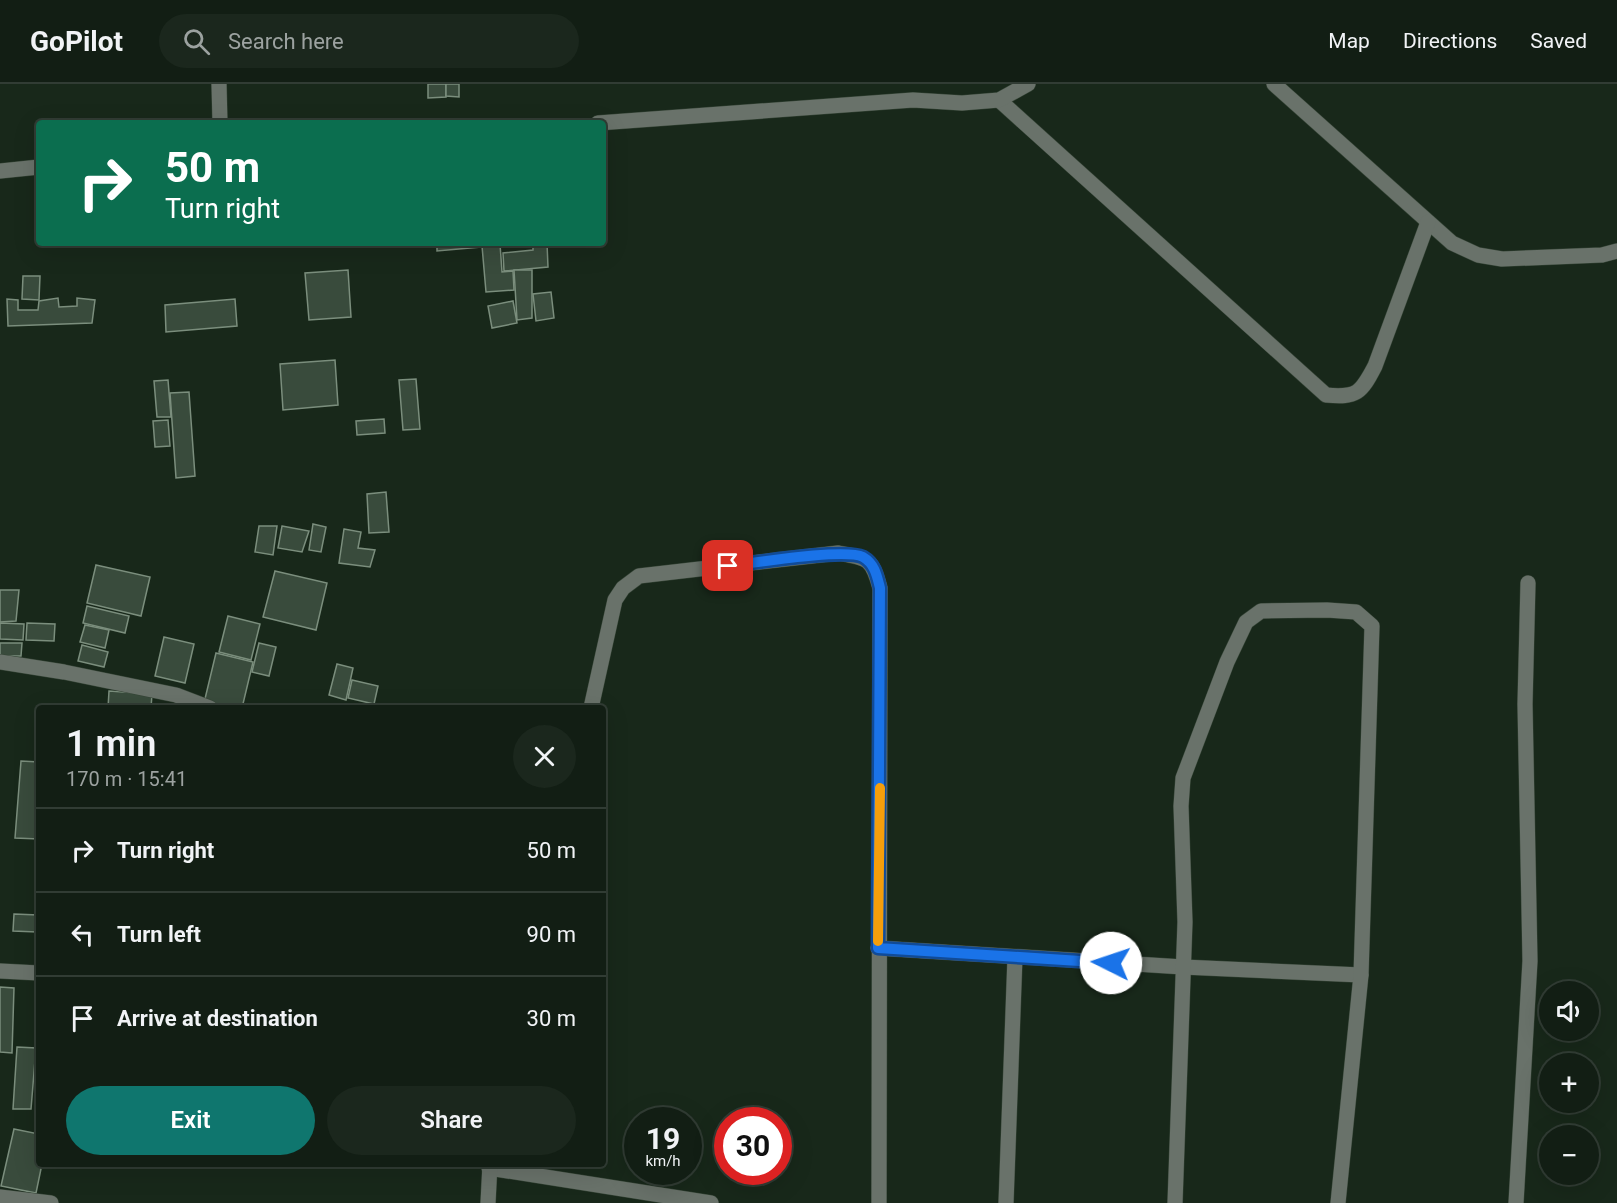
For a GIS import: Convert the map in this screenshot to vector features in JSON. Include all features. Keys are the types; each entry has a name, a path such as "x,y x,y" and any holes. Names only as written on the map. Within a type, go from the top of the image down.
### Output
{"street":[{"path":"219,84 219,120"},
{"path":"606,122 913,100 962,104 999,100 1028,84"},
{"path":"1274,84 1452,243 1478,255 1502,259 1602,255 1617,251"},
{"path":"999,100 1326,395 1348,397 1365,386 1375,366 1428,222"},
{"path":"0,171 36,167"},
{"path":"592,705 615,600 623,588 639,576 838,553 862,557 875,567 880,588 879,1203"},
{"path":"1516,1203 1530,961 1525,704 1528,583"},
{"path":"1175,1203 1185,922 1181,806 1183,778 1227,662 1246,622 1261,611 1327,610 1356,612 1372,626 1360,975 1338,1203"},
{"path":"0,662 176,694 203,705"},
{"path":"878,948 1183,967 1360,975"},
{"path":"1006,1203 1015,957"},
{"path":"0,971 36,973"},
{"path":"488,1203 490,1167"},
{"path":"496,1167 711,1203"},
{"path":"0,1197 51,1203"}],"building":[{"path":"428,84 446,84 446,97 428,98"},
{"path":"446,84 459,84 459,97 446,96"},
{"path":"437,246 481,246 481,247 437,251"},
{"path":"482,246 500,246 502,272 513,271 514,290 486,292"},
{"path":"533,246 547,246 548,267 504,271 503,253 533,250"},
{"path":"348,270 351,317 309,320 305,273"},
{"path":"514,270 532,270 532,318 517,320"},
{"path":"23,276 40,276 39,300 22,299"},
{"path":"551,292 554,318 536,321 533,294"},
{"path":"58,298 59,307 77,306 77,298 95,300 92,323 8,326 7,299 18,300 18,310 38,310 39,301"},
{"path":"235,299 237,326 166,332 165,305"},
{"path":"513,301 517,323 492,328 488,306"},
{"path":"335,360 338,405 283,410 280,364"},
{"path":"416,379 420,429 403,430 399,380"},
{"path":"168,380 171,417 157,417 154,381"},
{"path":"189,392 195,476 176,478 170,393"},
{"path":"384,419 385,433 357,435 356,421"},
{"path":"168,420 170,446 155,447 153,421"},
{"path":"386,492 389,532 369,533 367,494"},
{"path":"313,524 326,527 321,552 309,550"},
{"path":"259,526 277,526 273,555 255,552"},
{"path":"282,526 309,531 302,552 278,548"},
{"path":"344,529 361,532 358,548 375,550 370,567 339,563"},
{"path":"96,565 150,577 141,616 87,603"},
{"path":"275,571 327,583 316,630 263,617"},
{"path":"0,590 19,590 16,621 0,622"},
{"path":"87,606 129,616 125,633 83,623"},
{"path":"228,616 260,624 251,660 219,652"},
{"path":"0,623 24,624 23,640 0,639"},
{"path":"27,623 55,624 54,641 26,640"},
{"path":"85,625 109,630 105,648 80,642"},
{"path":"164,637 194,644 185,683 155,676"},
{"path":"0,643 22,643 21,656 0,656"},
{"path":"259,643 276,647 269,676 252,672"},
{"path":"82,645 108,652 104,667 78,661"},
{"path":"216,653 253,662 243,705 204,703"},
{"path":"337,664 353,668 346,700 329,695"},
{"path":"352,680 378,686 374,704 348,698"},
{"path":"109,691 152,694 151,705 108,705"},
{"path":"21,761 36,762 36,839 15,838"},
{"path":"14,914 36,915 36,932 13,931"},
{"path":"0,987 14,988 12,1053 0,1052"},
{"path":"17,1047 36,1048 31,1109 13,1109"},
{"path":"14,1129 36,1133 36,1167 41,1167 36,1193 1,1186"}],"slow traffic":[{"path":"878,941 880,788"}],"route":[{"path":"728,566 838,553 862,557 875,567 880,588 878,948 1111,963"}]}
